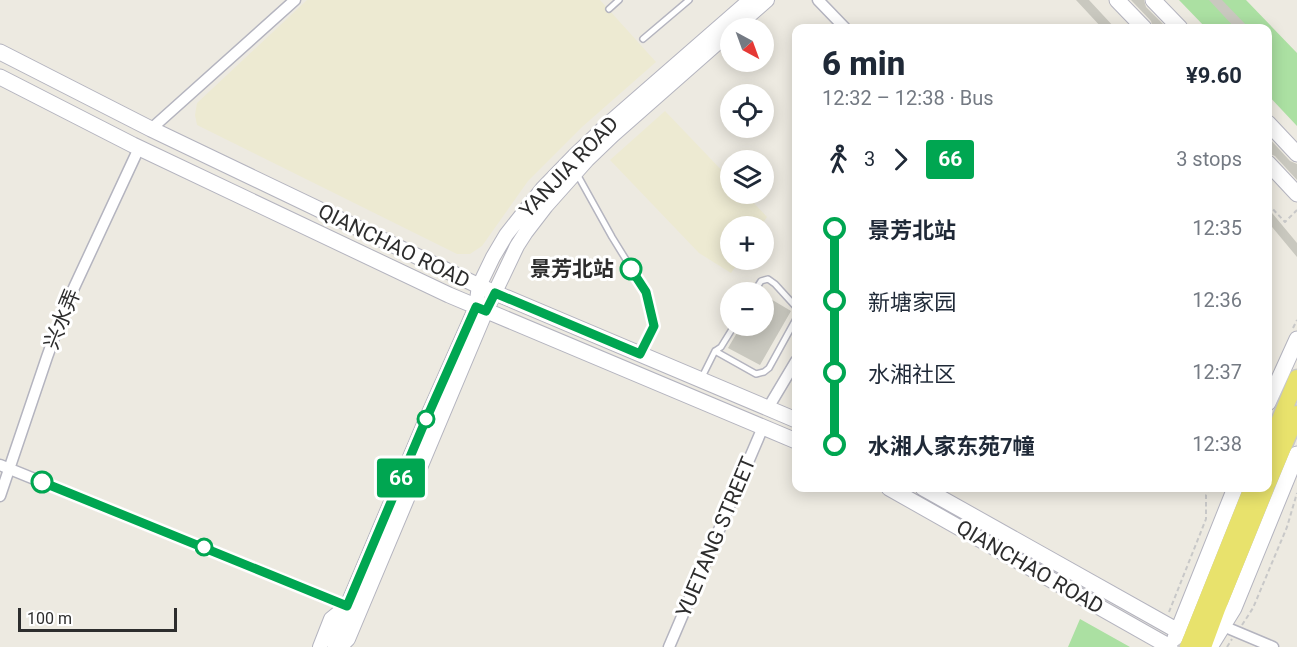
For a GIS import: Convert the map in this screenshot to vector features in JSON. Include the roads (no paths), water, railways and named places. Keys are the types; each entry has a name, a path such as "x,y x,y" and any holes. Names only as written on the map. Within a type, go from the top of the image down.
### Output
{"main road":[{"path":"1117,0 1135,24"},
{"path":"1156,1 1176,24"},
{"name":"QIANCHAO ROAD","path":"0,52 152,129 479,286 792,418"},
{"name":"QIANCHAO ROAD","path":"0,77 139,148 449,296 792,439"},
{"path":"1272,127 1297,154"},
{"path":"1272,167 1297,194"},
{"path":"1272,394 1297,339"},
{"path":"1272,439 1297,378"},
{"path":"1272,473 1297,414"},
{"path":"1210,647 1231,629 1234,608 1297,453"},
{"name":"QIANCHAO ROAD","path":"896,492 1171,647"},
{"name":"QIANCHAO ROAD","path":"931,492 1171,627"},
{"path":"1171,647 1171,627 1232,492"},
{"path":"1203,647 1211,607 1251,492"},
{"path":"1188,647 1211,607 1264,492"}],"street":[{"path":"152,129 295,0"},
{"name":"YANJIA ROAD","path":"340,647 348,639 481,309 479,286 506,235 543,188 575,155 750,0"},
{"path":"747,18 768,0"},
{"path":"818,0 840,24"},
{"name":"YANJIA ROAD","path":"335,647 336,636 347,606 424,424 481,309 495,293 517,246 546,206 576,172 613,135 720,41"},
{"name":"兴水弄","path":"0,496 5,467 65,307 139,148"},
{"path":"768,408 792,368"},
{"name":"YUETANG STREET","path":"669,647 763,427"},
{"path":"5,467 347,606"},
{"name":"YANJIA ROAD","path":"354,647 369,610 368,591"},
{"name":"YANJIA ROAD","path":"320,647 331,619 347,606"},
{"path":"1231,629 1273,647"}],"lane":[{"path":"609,9 619,0"},
{"path":"644,39 689,0"},
{"path":"576,172 646,292 654,326 640,354"},
{"path":"774,283 792,302"},
{"path":"714,351 756,374 764,372 769,368 792,326"},
{"path":"700,380 714,351 721,347 728,336"}],"place":[{"name":"景芳北站","path":"631,269"}]}
